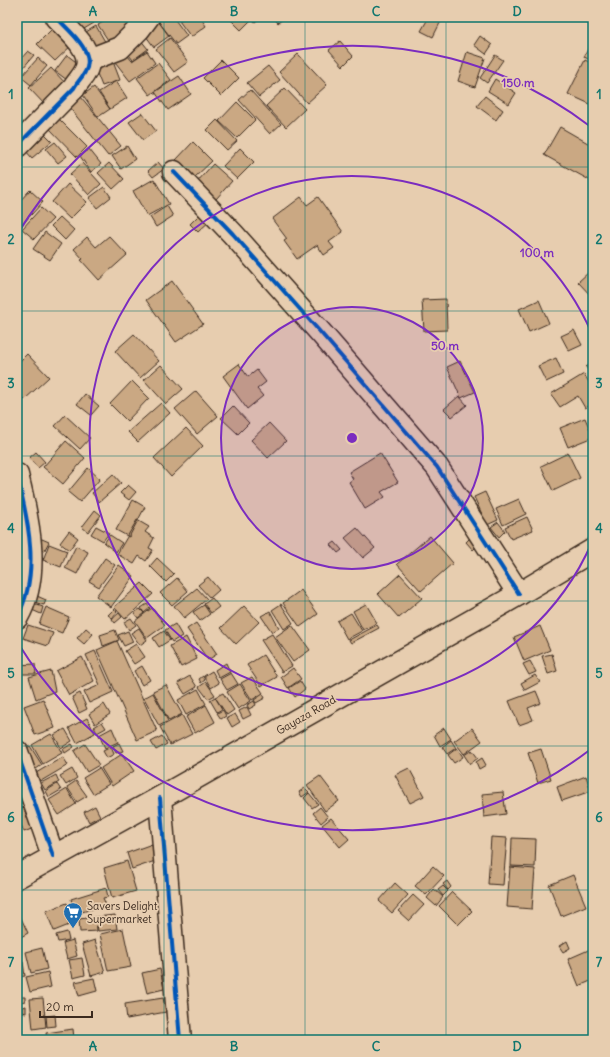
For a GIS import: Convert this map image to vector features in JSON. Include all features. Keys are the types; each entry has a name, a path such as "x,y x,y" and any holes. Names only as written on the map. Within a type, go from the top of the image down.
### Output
{"street":[{"path":"17,146 74,88 78,80 86,72 89,60 84,47 56,17"},
{"path":"89,60 120,48 139,29 148,17"},
{"path":"174,172 233,234 316,327 437,468 519,594"},
{"path":"17,475 26,512 31,556 27,592 17,617"},
{"name":"Gayaza Road","path":"17,877 160,798 519,594 593,550"},
{"path":"17,752 53,856"},
{"path":"160,798 180,1040"}],"building":[{"path":"70,17 90,17 94,23 79,32"},
{"path":"111,17 123,17 133,33 112,46 98,25"},
{"path":"155,17 173,17 187,36 176,44"},
{"path":"185,17 200,17 206,26 191,37 179,21"},
{"path":"228,17 248,17 251,20 241,30"},
{"path":"250,17 261,17 255,22"},
{"path":"273,17 285,17 278,23"},
{"path":"429,17 443,17 433,37 421,31"},
{"path":"158,21 169,36 154,47 143,32"},
{"path":"56,25 74,43 55,61 37,44"},
{"path":"96,26 107,45 91,53 81,35"},
{"path":"480,36 492,45 486,54 474,45"},
{"path":"170,38 188,62 174,72 156,49"},
{"path":"140,39 148,49 133,60 125,50"},
{"path":"593,39 593,61 584,57"},
{"path":"340,41 353,56 343,66 329,50"},
{"path":"123,50 132,61 147,51 155,63 130,81 112,58"},
{"path":"28,51 34,55 17,75 17,63"},
{"path":"467,52 485,58 475,87 458,81"},
{"path":"298,54 327,85 307,103 279,72"},
{"path":"67,55 84,68 71,83 55,71"},
{"path":"495,55 503,60 487,83 480,78"},
{"path":"38,58 47,66 31,85 21,77"},
{"path":"112,59 120,80 102,86 94,66"},
{"path":"221,60 239,78 221,96 203,78"},
{"path":"585,60 593,64 593,97 590,104 568,94"},
{"path":"158,63 171,80 150,95 137,78"},
{"path":"268,66 280,80 259,97 247,83"},
{"path":"51,68 68,86 46,106 29,88"},
{"path":"179,76 191,94 168,110 155,92"},
{"path":"495,79 516,93 509,104 488,91"},
{"path":"116,81 127,98 110,109 99,92"},
{"path":"94,87 110,109 98,117 83,95"},
{"path":"285,88 305,109 286,127 266,106"},
{"path":"250,90 281,124 270,134 239,100"},
{"path":"485,96 503,110 496,120 477,106"},
{"path":"81,97 121,146 108,156 69,107"},
{"path":"237,102 255,120 237,138 219,121"},
{"path":"142,113 156,131 143,140 129,122"},
{"path":"58,118 87,147 77,157 48,127"},
{"path":"217,120 237,141 227,150 207,130"},
{"path":"560,127 593,146 593,182 544,155"},
{"path":"44,133 52,141 32,158 25,150"},
{"path":"55,142 67,156 58,163 46,149"},
{"path":"193,142 212,161 194,178 176,160"},
{"path":"127,146 135,159 121,169 112,156"},
{"path":"240,148 254,162 237,179 223,166"},
{"path":"89,149 101,164 91,172 80,156"},
{"path":"158,162 164,169 153,177 148,171"},
{"path":"82,163 101,184 89,195 70,174"},
{"path":"109,163 124,179 113,189 98,173"},
{"path":"213,164 232,181 216,199 197,182"},
{"path":"154,179 169,204 147,216 133,191"},
{"path":"68,184 87,202 70,219 52,202"},
{"path":"104,187 111,197 97,208 89,198"},
{"path":"30,190 43,202 19,228 17,226 17,204"},
{"path":"301,197 307,205 318,197 343,232 329,242 334,248 324,255 317,245 297,259 284,241 287,239 272,219"},
{"path":"167,206 173,216 156,227 150,217"},
{"path":"41,208 53,219 34,239 22,229"},
{"path":"205,209 213,218 198,232 190,224"},
{"path":"60,217 74,230 65,240 51,226"},
{"path":"45,232 61,244 50,260 33,249"},
{"path":"109,236 127,255 99,280 81,260 83,259 74,249 87,237 96,247"},
{"path":"589,272 593,276 593,298 578,282"},
{"path":"172,281 203,324 176,342 146,300"},
{"path":"446,299 447,330 424,331 422,300"},
{"path":"539,300 549,323 529,332 519,309"},
{"path":"574,330 582,345 569,351 561,336"},
{"path":"134,334 159,361 140,378 115,351"},
{"path":"27,354 49,377 24,400 17,392 17,364"},
{"path":"556,358 563,374 546,382 538,366"},
{"path":"460,361 475,392 461,398 447,367"},
{"path":"593,362 593,371 590,373 586,367"},
{"path":"239,364 248,377 257,370 266,382 257,389 263,396 247,409 223,376"},
{"path":"161,365 183,389 166,404 144,380"},
{"path":"584,374 593,389 593,404 585,408 578,396 560,407 551,394"},
{"path":"132,381 149,398 127,421 110,404"},
{"path":"196,391 218,416 197,434 175,409"},
{"path":"85,394 99,406 91,415 77,404"},
{"path":"459,396 467,405 452,417 444,409"},
{"path":"161,403 170,413 138,442 128,432"},
{"path":"233,406 249,423 238,434 221,418"},
{"path":"65,415 90,438 80,449 55,426"},
{"path":"585,418 593,437 568,447 560,428"},
{"path":"269,423 286,441 268,458 251,440"},
{"path":"186,428 203,446 171,477 154,458"},
{"path":"66,441 85,458 63,484 43,467"},
{"path":"36,452 45,462 38,468 29,458"},
{"path":"380,453 398,482 381,492 385,497 365,509 349,482 353,479 349,472"},
{"path":"568,453 580,478 553,491 541,466"},
{"path":"88,468 100,479 80,502 68,492"},
{"path":"113,474 121,483 99,502 92,493"},
{"path":"128,485 136,492 129,500 120,493"},
{"path":"485,492 498,520 487,525 474,497"},
{"path":"519,499 526,514 503,525 496,509"},
{"path":"133,500 145,507 129,537 116,530"},
{"path":"95,510 101,515 88,532 82,527"},
{"path":"527,517 533,530 511,539 505,527"},
{"path":"137,520 149,527 145,532 154,538 149,548 153,550 146,561 139,556 134,564 117,554"},
{"path":"498,522 505,531 499,537 491,527"},
{"path":"96,526 109,533 103,541 91,534"},
{"path":"357,528 375,548 363,558 345,538"},
{"path":"69,531 78,538 69,550 60,543"},
{"path":"110,535 122,543 116,552 104,543"},
{"path":"430,536 453,563 421,591 397,564"},
{"path":"471,537 478,545 473,550 466,542"},
{"path":"42,539 49,542 44,551 38,548"},
{"path":"335,542 342,550 338,553 331,545"},
{"path":"49,544 67,551 61,567 43,560"},
{"path":"76,546 88,552 77,574 65,568"},
{"path":"105,558 115,565 99,587 89,581"},
{"path":"157,558 174,574 166,582 150,566"},
{"path":"119,565 134,576 111,607 96,596"},
{"path":"400,574 422,598 399,618 378,594"},
{"path":"208,577 219,590 210,598 198,585"},
{"path":"177,578 188,591 172,605 160,593"},
{"path":"142,583 153,594 125,619 114,607"},
{"path":"197,588 207,599 184,618 174,606"},
{"path":"301,590 318,614 300,627 283,603"},
{"path":"37,596 46,600 44,605 34,602"},
{"path":"212,598 219,607 211,613 204,604"},
{"path":"34,604 43,607 41,614 32,610"},
{"path":"147,604 150,608 144,613 141,608"},
{"path":"281,604 293,623 284,629 272,610"},
{"path":"366,604 377,623 363,630 353,611"},
{"path":"204,605 210,614 200,621 193,612"},
{"path":"244,606 259,622 236,644 221,628"},
{"path":"46,607 69,617 62,633 39,624"},
{"path":"152,608 165,625 147,638 135,621"},
{"path":"114,609 117,612 112,618 108,615"},
{"path":"140,609 144,613 138,618 134,613"},
{"path":"270,611 279,628 272,632 261,616"},
{"path":"119,613 122,617 115,623 112,619"},
{"path":"351,613 362,631 347,639 337,621"},
{"path":"131,618 136,625 129,630 124,622"},
{"path":"196,623 217,654 208,660 187,629"},
{"path":"175,624 182,636 172,642 165,630"},
{"path":"28,625 53,633 48,646 23,638"},
{"path":"292,625 310,650 293,662 275,637"},
{"path":"377,625 379,628 351,643 349,640"},
{"path":"540,626 550,650 524,661 514,637"},
{"path":"86,628 93,634 84,644 77,638"},
{"path":"139,628 147,640 140,645 131,633"},
{"path":"115,630 119,640 103,646 100,635"},
{"path":"128,631 133,642 124,646 118,635"},
{"path":"164,631 170,640 159,647 153,638"},
{"path":"272,634 292,666 282,672 261,640"},
{"path":"186,637 197,659 181,667 170,646"},
{"path":"117,641 157,731 137,740 97,650"},
{"path":"136,644 145,657 134,664 125,651"},
{"path":"95,651 113,692 89,703 84,692 100,685 86,655"},
{"path":"552,654 557,671 548,674 542,656"},
{"path":"263,655 277,677 261,686 247,665"},
{"path":"82,657 94,681 69,695 56,671"},
{"path":"530,661 536,672 529,675 523,664"},
{"path":"226,663 230,672 219,678 215,670"},
{"path":"35,664 36,674 17,674 17,665"},
{"path":"142,666 150,680 142,685 134,671"},
{"path":"293,668 301,679 288,688 281,677"},
{"path":"51,671 55,691 36,699 29,677"},
{"path":"212,671 219,683 211,688 204,676"},
{"path":"231,673 238,684 227,690 220,679"},
{"path":"535,675 540,682 525,690 521,683"},
{"path":"190,676 197,687 185,694 178,683"},
{"path":"203,676 205,680 201,683 199,679"},
{"path":"252,677 263,693 252,700 241,683"},
{"path":"300,681 305,689 295,697 289,688"},
{"path":"206,682 215,695 208,699 199,687"},
{"path":"240,684 251,701 238,709 227,692"},
{"path":"166,685 182,714 169,721 153,691"},
{"path":"198,689 206,704 186,715 178,700"},
{"path":"536,691 541,703 528,708 533,720 519,725 509,701"},
{"path":"80,693 87,709 79,713 72,697"},
{"path":"153,693 168,721 159,726 144,698"},
{"path":"223,693 234,710 227,715 215,697"},
{"path":"263,694 265,698 256,703 254,700"},
{"path":"215,697 222,709 217,712 210,700"},
{"path":"43,699 55,728 35,735 24,706"},
{"path":"254,701 256,705 249,709 247,705"},
{"path":"104,704 110,714 95,724 89,714"},
{"path":"206,705 215,722 195,733 186,717"},
{"path":"247,707 251,715 243,719 239,711"},
{"path":"223,710 226,716 221,719 217,713"},
{"path":"235,714 240,722 232,727 227,718"},
{"path":"182,715 192,734 170,745 160,727"},
{"path":"87,718 95,733 77,743 69,728"},
{"path":"102,722 106,728 97,733 94,727"},
{"path":"112,728 118,742 105,748 99,735"},
{"path":"444,728 451,739 440,746 434,735"},
{"path":"472,728 482,741 464,754 454,741"},
{"path":"65,729 72,741 61,748 54,735"},
{"path":"51,734 62,753 43,764 32,745"},
{"path":"162,736 167,744 156,750 151,742"},
{"path":"451,740 456,748 447,754 442,747"},
{"path":"119,743 123,751 116,753 113,746"},
{"path":"72,744 74,747 65,753 63,749"},
{"path":"85,744 99,765 87,772 74,751"},
{"path":"30,746 42,765 33,771 21,751"},
{"path":"111,747 114,754 107,758 103,751"},
{"path":"457,748 463,757 454,763 448,755"},
{"path":"541,749 551,779 538,783 528,753"},
{"path":"472,750 478,758 470,764 464,755"},
{"path":"122,754 134,771 112,786 101,768"},
{"path":"63,757 68,765 41,781 36,773"},
{"path":"482,758 486,765 479,769 476,762"},
{"path":"99,768 109,784 93,794 83,778"},
{"path":"409,768 424,796 410,803 395,775"},
{"path":"72,769 77,778 66,785 60,776"},
{"path":"56,775 59,782 45,790 41,783"},
{"path":"320,776 339,801 325,811 307,785"},
{"path":"586,776 591,791 562,801 557,787"},
{"path":"76,781 87,796 77,802 67,787"},
{"path":"57,784 61,790 49,797 46,791"},
{"path":"305,788 309,792 302,797 299,792"},
{"path":"67,789 76,804 59,815 49,800"},
{"path":"503,792 506,814 484,817 482,794"},
{"path":"309,793 318,804 312,808 304,798"},
{"path":"17,794 22,804 17,806"},
{"path":"31,804 39,826 24,832 17,815 17,810"},
{"path":"95,806 100,816 89,822 84,812"},
{"path":"320,807 328,817 321,823 313,813"},
{"path":"331,818 349,839 340,847 322,825"},
{"path":"491,837 507,838 503,885 488,884"},
{"path":"512,838 536,839 535,867 511,866"},
{"path":"152,844 158,860 132,869 127,853"},
{"path":"127,861 136,891 112,898 104,868"},
{"path":"433,866 444,876 426,895 415,886"},
{"path":"510,867 535,869 532,909 507,907"},
{"path":"573,875 586,906 561,916 549,885"},
{"path":"447,881 451,887 448,890 443,884"},
{"path":"395,883 408,895 392,913 379,901"},
{"path":"443,886 448,891 443,896 438,890"},
{"path":"106,888 108,897 103,898 106,905 75,914 71,899"},
{"path":"434,889 443,897 436,906 427,898"},
{"path":"452,892 472,911 458,925 439,906"},
{"path":"413,895 424,905 409,921 398,911"},
{"path":"67,903 74,923 54,931 46,911"},
{"path":"115,915 117,929 98,931 96,917"},
{"path":"96,917 97,931 80,932 79,919"},
{"path":"21,918 28,933 17,939 17,920"},
{"path":"123,929 131,967 108,971 100,934"},
{"path":"67,932 69,940 58,942 56,935"},
{"path":"73,940 77,956 67,959 63,943"},
{"path":"95,940 105,972 91,976 82,944"},
{"path":"567,941 570,948 563,952 559,946"},
{"path":"42,948 47,969 31,973 26,952"},
{"path":"593,948 593,980 579,986 568,959"},
{"path":"82,958 85,975 73,978 69,960"},
{"path":"17,962 23,962 25,976 17,977"},
{"path":"160,969 164,989 147,993 142,973"},
{"path":"48,972 51,987 30,992 26,977"},
{"path":"94,978 97,991 79,996 75,982"},
{"path":"20,997 25,997 25,1001 20,1002"},
{"path":"43,998 46,1027 33,1029 30,999"},
{"path":"163,998 166,1012 127,1019 125,1004"},
{"path":"26,1006 26,1013 22,1012 22,1007"},
{"path":"55,1015 56,1026 47,1027 46,1016"},
{"path":"73,1029 74,1039 47,1040 46,1033"}],"cycle path":[{"path":"17,146 74,88 84,74 88,64 87,57 80,42 56,17"},
{"path":"174,172 233,234 437,467 519,594"},
{"path":"17,475 25,510 30,547 29,583 24,601 17,617"},
{"path":"17,752 53,856"},
{"path":"160,798 180,1040"}],"place":[{"name":"Savers Delight Supermarket","path":"73,929"}]}
